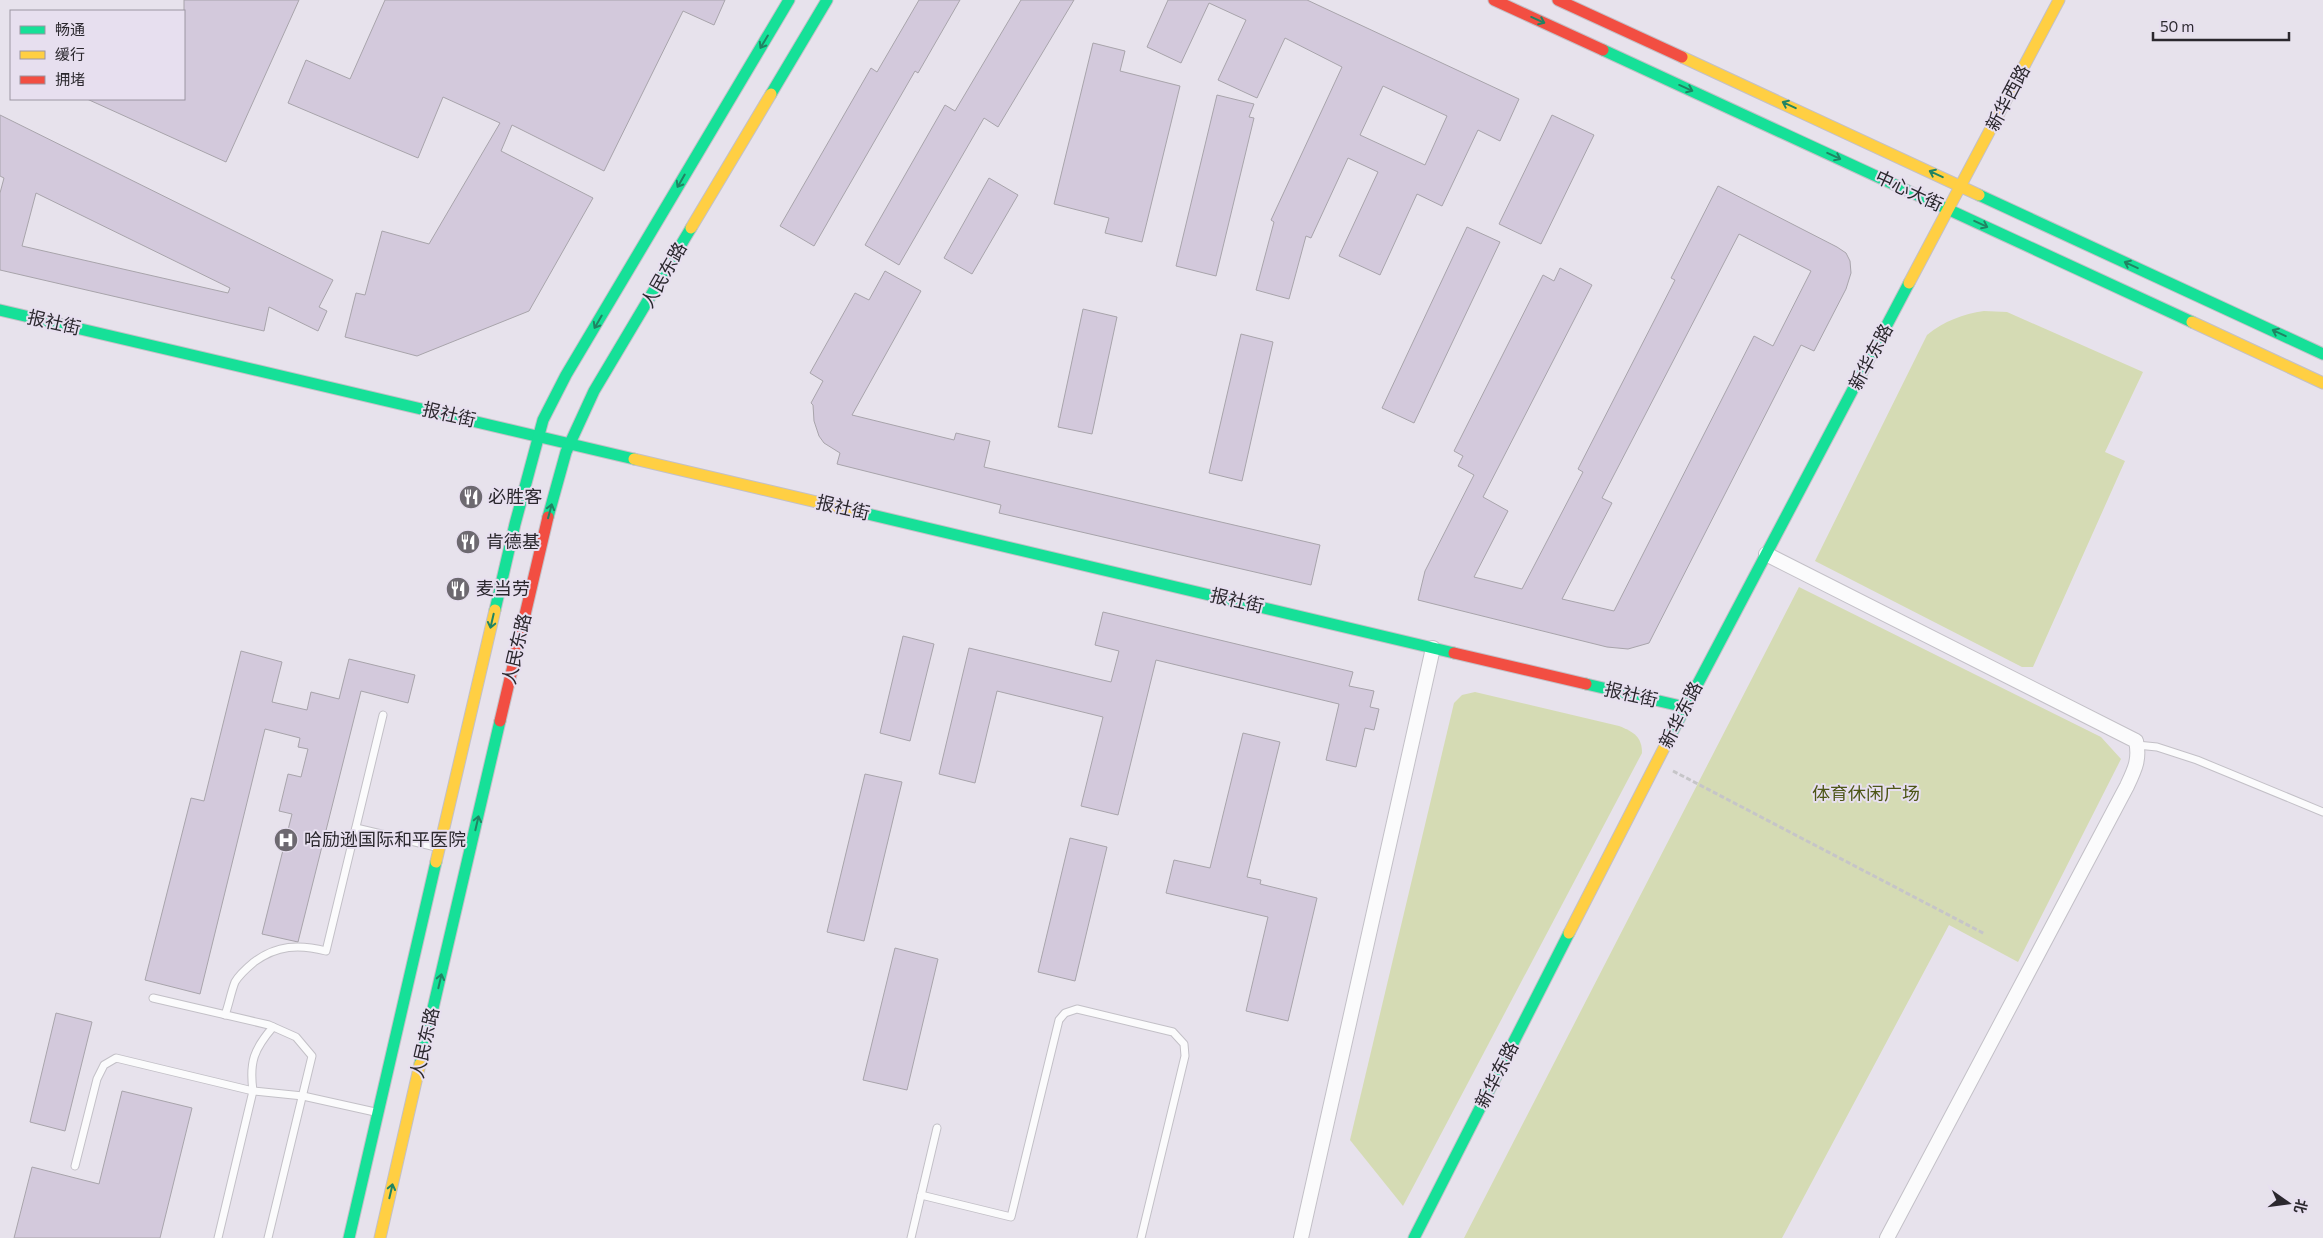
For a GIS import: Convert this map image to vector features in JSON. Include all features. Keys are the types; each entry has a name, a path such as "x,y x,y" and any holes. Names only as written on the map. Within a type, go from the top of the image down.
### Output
{"main road":[{"name":"人民东路","path":"349,1238 515,524 543,420 566,375 789,0"},
{"name":"人民东路","path":"380,1238 546,527 569,443 594,391 827,0"},
{"name":"中心大街","path":"1494,0 1950,209 2323,383"},
{"name":"中心大街","path":"1558,0 1959,191 2323,354"},
{"name":"新华西路","path":"1959,191 2059,0"},
{"name":"新华东路","path":"1414,1238 1685,707 1959,191"},
{"name":"报社街","path":"0,310 1685,707"}],"street":[{"path":"1766,554 2136,741 2137,745 2137,764 2127,786 1887,1238"},
{"path":"1301,1238 1433,648"}],"lane":[{"path":"225,1015 236,981 249,966 264,955 278,948 305,946 326,951 383,715"},
{"path":"2137,745 2157,747 2197,760 2323,812"},
{"path":"356,828 439,848"},
{"path":"153,998 273,1027 296,1037 312,1056 268,1238"},
{"path":"921,1195 1011,1217 1059,1020 1064,1013 1077,1009 1173,1032 1184,1044 1185,1056 1141,1238"},
{"path":"218,1238 253,1091 251,1072 253,1057 273,1027"},
{"path":"75,1166 97,1080 104,1064 116,1058 253,1091 303,1096 378,1113"},
{"path":"911,1238 938,1128"}],"path":[{"path":"1657,763 1985,934"}],"green space":[{"path":"1984,311 2007,312 2143,372 2105,452 2125,461 2033,667 2022,667 1815,561 1927,335 1954,319"},
{"name":"体育休闲广场","path":"1799,587 2101,737 2121,759 2018,962 1949,925 1782,1238 1464,1238"},
{"path":"1475,692 1619,726 1629,730 1639,739 1642,753 1403,1206 1350,1140 1454,703 1462,695"}],"building":[{"path":"184,0 299,0 226,162 89,100 185,100"},
{"path":"385,0 725,0 714,25 683,11 604,171 512,125 501,151 593,198 529,311 417,356 345,337 356,293 365,295 382,231 429,244 500,123 443,97 418,158 288,103 306,60 350,79"},
{"path":"919,0 960,0 918,73 915,71 814,246 780,226 871,68 877,72"},
{"path":"1021,0 1074,0 998,127 984,118 899,265 865,245 945,105 955,111"},
{"path":"1168,0 1307,0 1519,99 1500,141 1478,130 1442,206 1417,194 1380,275 1339,256 1378,172 1348,158 1311,238 1306,236 1289,299 1256,290 1274,222 1271,220 1342,67 1285,38 1257,98 1218,80 1246,20 1209,3 1181,63 1147,47","holes":["1383,86 1447,116 1425,165 1360,135"]},
{"path":"1093,43 1125,51 1120,71 1180,86 1142,242 1105,233 1109,218 1054,204"},
{"path":"1217,95 1254,104 1249,117 1254,118 1216,276 1176,266"},
{"path":"0,115 333,280 319,307 327,311 318,331 269,307 264,331 0,270 0,193 4,178 0,176","holes":["36,193 230,288 228,293 22,246"]},
{"path":"1552,115 1594,135 1541,244 1499,224"},
{"path":"989,178 1018,195 972,274 944,258"},
{"path":"1718,186 1837,247 1846,253 1850,261 1851,273 1846,289 1814,351 1801,345 1649,643 1628,649 1607,647 1418,600 1425,571 1474,475 1458,466 1463,456 1454,451 1543,275 1554,281 1560,268 1592,285 1483,497 1508,511 1474,577 1522,589 1583,472 1578,469 1675,280 1671,278","holes":["1739,234 1811,271 1773,346 1754,336 1614,611 1562,599 1612,503 1602,498"]},
{"path":"1467,227 1500,242 1414,423 1382,408"},
{"path":"885,271 921,291 852,415 954,440 956,433 990,441 984,467 1320,545 1311,585 999,513 1001,505 837,464 840,453 824,443 819,436 814,421 813,405 811,403 823,381 810,373 855,293 869,300"},
{"path":"1083,309 1117,317 1092,434 1058,427"},
{"path":"1241,334 1273,342 1242,481 1209,473"},
{"path":"1103,612 1353,672 1349,686 1374,691 1370,707 1379,709 1374,730 1365,728 1356,767 1326,760 1339,704 1156,660 1118,815 1081,806 1103,717 997,691 975,783 939,774 969,648 1111,682 1119,651 1095,645"},
{"path":"903,636 934,644 910,741 880,733"},
{"path":"241,651 282,662 272,702 307,710 311,692 339,699 349,659 415,675 408,703 361,691 298,942 262,934 292,814 279,811 288,774 301,777 308,749 298,747 300,738 265,729 200,994 145,980 191,798 204,801"},
{"path":"1243,733 1280,742 1247,877 1261,880 1260,884 1317,898 1288,1021 1246,1011 1268,917 1166,893 1174,860 1210,868"},
{"path":"865,774 902,782 864,941 827,932"},
{"path":"1070,838 1107,847 1075,981 1038,972"},
{"path":"895,948 938,959 907,1090 863,1080"},
{"path":"56,1013 92,1022 65,1131 30,1122"},
{"path":"122,1091 192,1108 160,1238 14,1238 32,1167 99,1184"}],"traffic: fast":[{"path":"495,610 515,524 543,420 566,375 789,0"},
{"path":"771,94 827,0"},
{"path":"1603,50 2192,322"},
{"path":"1979,195 2323,354"},
{"path":"548,517 566,452 594,391 691,228"},
{"path":"1665,746 1909,283"},
{"path":"0,310 634,459"},
{"path":"855,511 1454,653"},
{"path":"1586,684 1685,707"},
{"path":"420,1064 500,721"},
{"path":"349,1238 436,862"},
{"path":"1414,1238 1569,933"}],"traffic: slow":[{"path":"1909,283 2059,0"},
{"path":"1682,57 1979,195"},
{"path":"691,228 771,94"},
{"path":"2192,322 2323,383"},
{"path":"634,459 855,511"},
{"path":"436,862 495,610"},
{"path":"1569,933 1665,746"},
{"path":"380,1238 420,1064"}],"traffic: jam":[{"path":"1494,0 1603,50"},
{"path":"1558,0 1682,57"},
{"path":"500,721 548,517"},
{"path":"1454,653 1586,684"}],"place":[{"name":"必胜客","path":"471,497"},
{"name":"肯德基","path":"468,542"},
{"name":"麦当劳","path":"458,589"},
{"name":"哈励逊国际和平医院","path":"286,840"}]}
